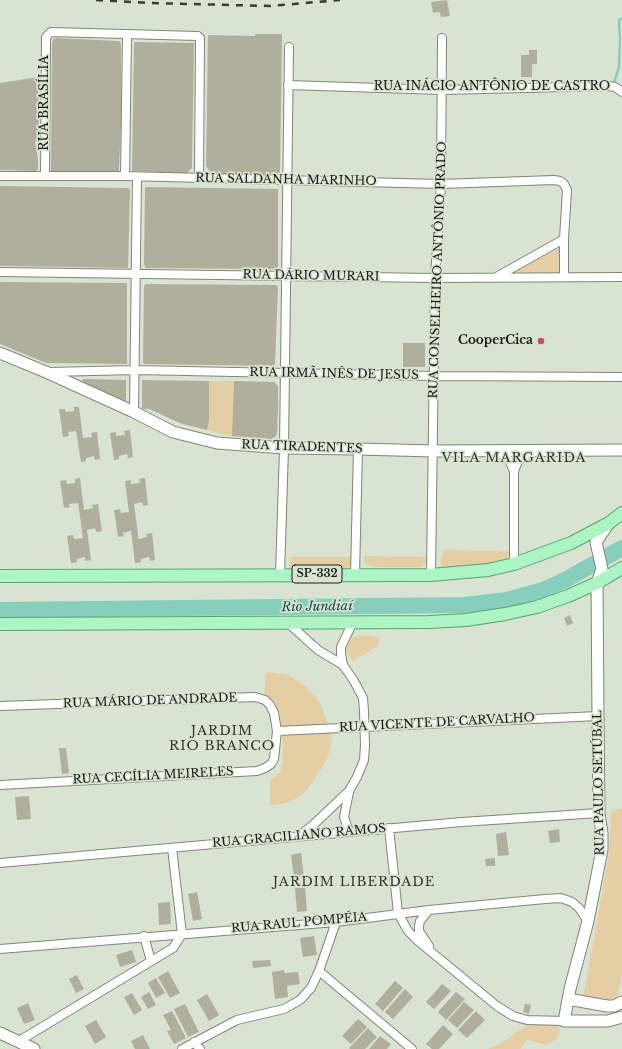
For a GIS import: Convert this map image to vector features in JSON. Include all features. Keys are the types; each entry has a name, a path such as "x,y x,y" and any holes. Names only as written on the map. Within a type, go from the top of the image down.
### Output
{"main road":[{"name":"SP-332","path":"0,576 431,575 488,570 514,564 571,543 608,523 622,513"},
{"path":"602,569 619,570"},
{"path":"0,624 429,622 466,620 537,607 568,596 619,570"}],"street":[{"name":"RUA BRASÍLIA","path":"45,176 46,37 51,32 127,35"},
{"path":"125,176 127,35 198,36 201,41 200,178"},
{"name":"RUA CONSELHEIRO ANTÔNIO PRADO","path":"431,575 434,451 435,278 441,184 442,38"},
{"path":"280,575 284,448 286,180 289,47"},
{"name":"RUA INÁCIO ANTÔNIO DE CASTRO","path":"288,85 442,90 609,86 615,87 622,92"},
{"name":"RUA SALDANHA MARINHO","path":"0,176 125,176 441,184 554,180 560,181 564,184 567,190 564,239"},
{"path":"134,412 137,177"},
{"path":"497,277 564,239 564,277"},
{"name":"RUA DÁRIO MURARI","path":"0,272 435,278 622,277"},
{"name":"RUA TIRADENTES","path":"0,353 134,412 173,432 217,443 284,448 434,451 622,450"},
{"name":"RUA IRMÃ INÊS DE JESUS","path":"46,372 135,370 434,376 622,377"},
{"path":"355,574 358,449"},
{"path":"492,450 509,460 514,471"},
{"path":"514,564 514,471 518,461 534,450"},
{"path":"602,569 596,542 608,523"},
{"name":"RUA PAULO SETÚBAL","path":"564,1021 568,999 588,921 602,850 602,833 598,813 597,582 602,569"},
{"path":"287,622 318,650 343,665"},
{"path":"298,836 312,826 349,791 364,760 365,726 363,698 343,665 341,654 341,647 353,622"},
{"name":"RUA MÁRIO DE ANDRADE","path":"0,706 255,697 265,700 270,705 274,713 277,731"},
{"name":"RUA VICENTE DE CARVALHO","path":"277,731 598,716"},
{"name":"RUA CECÍLIA MEIRELES","path":"0,785 257,771 271,764 274,759 277,731"},
{"path":"349,791 344,817 349,832"},
{"name":"RUA GRACILIANO RAMOS","path":"0,863 389,828 598,813"},
{"path":"389,828 398,913 408,931 497,1006 513,1016 527,1020 564,1021 608,1021 622,1017 622,1007"},
{"path":"19,1041 173,948 182,934 172,848"},
{"name":"RUA RAUL POMPÉIA","path":"0,949 144,936 336,922 398,913 561,898 572,902 579,908 588,921"},
{"path":"429,910 420,921 419,931 435,955"},
{"path":"182,1049 237,1020 284,1009 300,1000 311,988 319,971 336,922"},
{"path":"144,936 152,960"},
{"path":"319,971 412,1049"},
{"path":"568,999 607,1006 614,1006 622,1002"},
{"path":"0,1032 34,1049"},
{"path":"194,1042 200,1049"}],"shaded area":[{"path":"559,249 559,274 514,272 538,259"},
{"path":"209,381 234,381 232,436 207,430 209,421"},
{"path":"443,550 511,551 506,561 480,566 443,568 440,563"},
{"path":"364,556 427,557 427,561 421,567 379,567 367,565 364,560"},
{"path":"290,557 351,557 351,565 347,568 293,569 289,567"},
{"path":"364,635 379,637 378,646 353,661 346,652 348,644 352,638"},
{"path":"266,672 289,675 304,685 320,703 328,723 332,740 327,760 308,789 298,798 286,803 270,806 270,780 280,772 283,742 279,717 264,698"},
{"path":"622,808 622,975 616,1005 582,1004 609,854 611,811"},
{"path":"539,1023 552,1023 558,1025 560,1031 557,1038 547,1045 527,1040 520,1049 488,1049 506,1040 526,1026"}],"building":[{"path":"447,0 450,16 441,17 440,12 433,13 431,2"},
{"path":"255,34 282,34 280,173 277,175 214,174 211,173 206,166 208,35 255,36"},
{"path":"53,39 119,41 121,44 121,122 118,172 51,171 52,44"},
{"path":"134,42 194,43 192,168 187,173 132,171"},
{"path":"529,50 537,50 537,64 532,64 532,77 521,77 521,55 529,55"},
{"path":"38,77 39,141 35,142 38,158 38,169 36,171 0,170 0,83"},
{"path":"0,186 128,188 130,190 128,268 0,266"},
{"path":"145,188 278,189 278,267 276,269 146,268 144,264"},
{"path":"0,282 126,283 127,364 46,363 0,344"},
{"path":"146,284 276,285 278,287 275,364 273,366 144,364 144,286"},
{"path":"403,343 425,343 425,367 403,367"},
{"path":"83,379 126,380 126,403 82,383"},
{"path":"142,380 209,381 209,421 207,430 182,424 149,409 142,409"},
{"path":"234,381 274,382 276,384 278,387 278,409 277,434 275,437 271,439 232,436"},
{"path":"74,407 79,407 83,438 92,437 91,433 97,432 100,459 95,460 94,456 86,458 86,461 81,462 76,431 68,432 69,436 63,437 59,409 65,409 66,412 74,411"},
{"path":"130,430 133,457 128,458 127,454 119,456 119,459 114,460 110,433 116,432 116,436 125,435 124,431"},
{"path":"80,478 84,510 93,508 92,505 98,504 102,531 96,532 95,528 87,530 91,560 85,561 85,557 77,559 77,562 71,563 67,536 73,535 74,539 83,538 78,503 69,504 70,507 64,508 60,481 66,480 67,484 75,483 75,479"},
{"path":"145,478 148,505 143,506 142,502 134,504 138,539 147,537 146,534 152,533 155,560 150,561 149,557 141,559 141,562 135,563 131,531 123,533 124,536 118,537 114,510 120,509 121,513 129,512 125,481 131,480 131,484 140,483 139,479"},
{"path":"570,615 573,623 567,626 564,618"},
{"path":"59,748 66,748 69,773 62,774"},
{"path":"29,796 31,819 17,820 15,797"},
{"path":"559,829 560,842 550,843 548,831"},
{"path":"506,832 509,855 498,856 496,834"},
{"path":"301,853 304,877 294,878 291,855"},
{"path":"495,858 495,866 486,866 485,859"},
{"path":"305,887 307,911 297,912 295,888"},
{"path":"197,892 202,919 193,921 188,894"},
{"path":"170,902 171,924 159,925 158,903"},
{"path":"314,936 317,955 303,957 300,938"},
{"path":"132,950 136,962 120,967 116,955"},
{"path":"270,960 271,966 253,968 252,961"},
{"path":"284,970 285,973 298,972 300,984 287,986 288,997 275,999 272,972"},
{"path":"168,971 180,993 170,998 158,977"},
{"path":"77,975 84,989 76,993 69,979"},
{"path":"156,978 165,993 156,998 148,983"},
{"path":"395,981 403,988 383,1011 375,1004"},
{"path":"442,984 451,991 434,1009 426,1002"},
{"path":"405,989 413,997 393,1019 385,1012"},
{"path":"149,992 156,1005 148,1009 141,997"},
{"path":"456,992 465,999 446,1020 438,1012"},
{"path":"132,993 142,1010 134,1015 124,997"},
{"path":"207,994 219,1015 209,1021 197,1000"},
{"path":"464,1002 474,1010 457,1028 448,1020"},
{"path":"28,1003 35,1020 24,1024 17,1008"},
{"path":"185,1004 199,1032 188,1037 174,1009"},
{"path":"525,1004 531,1005 529,1014 523,1012"},
{"path":"172,1011 186,1038 174,1044 167,1031 171,1030 163,1015"},
{"path":"476,1011 485,1020 467,1038 458,1030"},
{"path":"358,1019 367,1027 351,1044 342,1036"},
{"path":"96,1020 106,1037 95,1044 85,1026"},
{"path":"443,1025 453,1034 439,1049 432,1049 426,1044"},
{"path":"368,1028 377,1037 365,1049 350,1049 349,1048"},
{"path":"143,1035 150,1049 135,1049 131,1041"},
{"path":"380,1036 391,1044 387,1049 369,1049"}],"waterway":[{"path":"614,83 619,67 619,20 622,18"},
{"name":"Rio Jundiaí","path":"0,610 465,605 507,600 543,590 565,580 622,548"}],"railway":[{"path":"96,0 270,6 340,0"}],"place":[{"name":"CooperCica","path":"541,341"}],"district":[{"name":"VILA MARGARIDA","path":"514,458"},
{"name":"JARDIM RIO BRANCO","path":"222,738"},
{"name":"JARDIM LIBERDADE","path":"354,882"}]}
